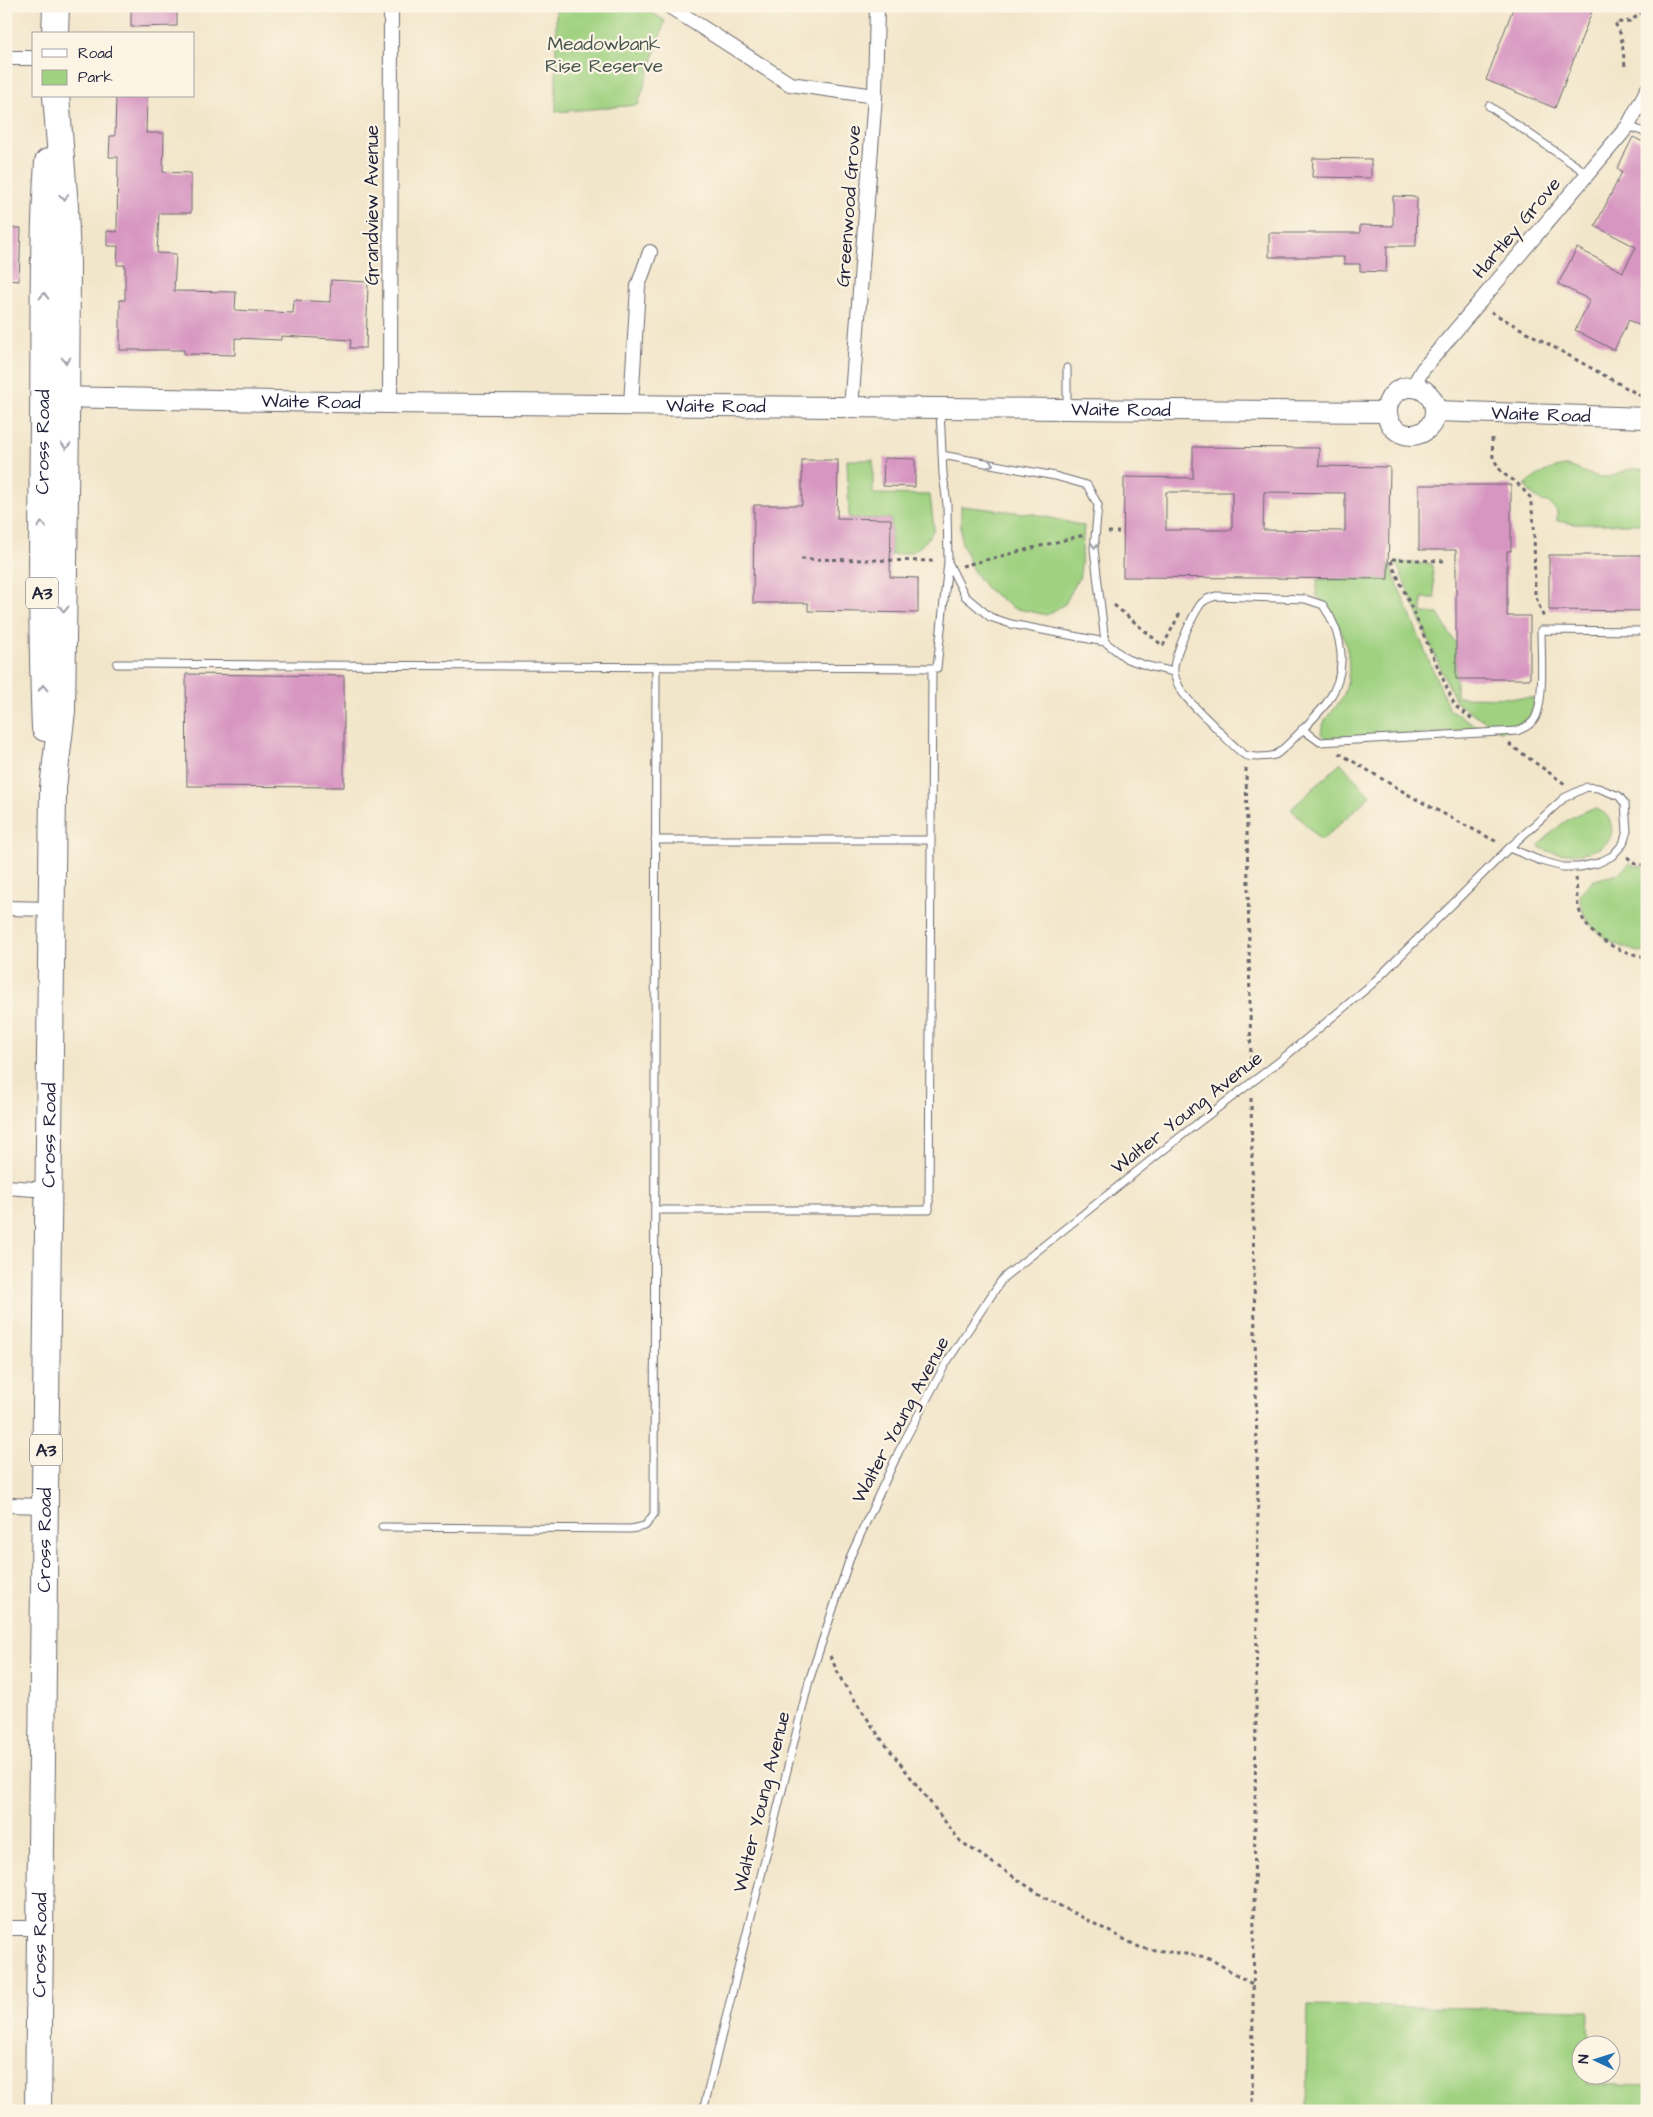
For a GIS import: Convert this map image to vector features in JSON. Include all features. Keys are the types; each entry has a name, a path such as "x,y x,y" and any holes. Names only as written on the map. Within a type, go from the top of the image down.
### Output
{"highway":[{"path":"56,6 56,32"},
{"name":"Cross Road","path":"38,2111 53,788 46,741 42,646 55,397 45,205 55,98"}],"street":[{"name":"Grandview Avenue","path":"390,403 391,6"},
{"path":"669,6 790,84 875,96"},
{"name":"Greenwood Grove","path":"851,408 875,96 877,6"},
{"path":"6,58 32,58"},
{"name":"Hartley Grove","path":"1413,386 1423,369 1628,126 1647,90"},
{"path":"631,405 638,286 650,252"},
{"path":"1413,386 1422,388 1428,393 1433,400 1436,411 1430,427 1415,435 1400,432 1393,427 1387,412 1392,396 1405,387 1413,386"},
{"name":"Waite Road","path":"55,397 390,403 1387,412"},
{"name":"Waite Road","path":"1436,411 1647,418"},
{"path":"6,908 52,908"},
{"path":"6,1187 48,1190"},
{"path":"6,1505 45,1506"},
{"path":"6,1928 40,1928"}],"lane":[{"path":"1489,106 1588,174"},
{"path":"1628,126 1647,133"},
{"path":"1067,368 1067,409"},
{"path":"117,664 937,668 948,562 947,505 940,408"},
{"path":"942,455 1055,476 1087,485 1098,505 1094,549 1105,642"},
{"path":"948,562 966,596 990,617 1011,624 1105,642 1127,659 1174,672"},
{"path":"1216,596 1305,599 1323,605 1338,632 1342,655 1340,673 1334,692 1324,708 1277,754 1246,755 1189,701 1178,683 1174,672 1177,653 1201,604 1208,598 1216,596"},
{"path":"1302,729 1320,742 1517,731 1528,726 1534,720 1540,703 1541,630 1647,631"},
{"path":"382,1527 630,1529 645,1526 654,1514 656,666"},
{"path":"655,1210 929,1210 932,668"},
{"path":"1509,848 1541,861 1563,867 1598,863 1618,851 1623,844 1627,831 1625,804 1619,796 1598,788 1587,787 1576,791"},
{"name":"Walter Young Avenue","path":"703,2111 809,1681 851,1555 899,1451 946,1363 1004,1278 1190,1128 1251,1083 1372,984 1509,848 1564,798 1576,791"},
{"path":"655,840 931,840"}],"path":[{"path":"1625,66 1621,35 1615,23 1630,21 1640,14 1647,15"},
{"path":"1477,304 1641,396 1647,396"},
{"path":"1492,438 1493,458 1502,473 1516,482 1530,497 1534,524 1535,595 1548,630"},
{"path":"952,569 1096,532 1119,532"},
{"path":"801,559 948,562"},
{"path":"1444,561 1390,559 1454,706 1576,791"},
{"path":"1110,601 1163,646 1177,615 1183,609"},
{"path":"1320,742 1414,798 1509,848"},
{"path":"1246,755 1258,1510 1252,2111"},
{"path":"1618,851 1636,864 1647,865"},
{"path":"1576,867 1579,911 1588,926 1599,938 1629,955 1647,957"},
{"path":"822,1642 842,1681 879,1736 960,1841 1047,1899 1141,1948 1207,1957 1253,1984"}],"green space":[{"name":"Meadowbank Rise Reserve","path":"556,6 642,6 665,21 638,105 556,112"},
{"path":"847,460 873,460 873,494 930,495 934,529 921,546 912,552 891,555 891,519 849,518"},
{"path":"1566,466 1594,476 1604,477 1615,475 1628,469 1647,471 1647,524 1575,524 1557,521 1557,511 1548,502 1541,501 1535,497 1525,485 1544,472"},
{"path":"961,506 1034,514 1084,526 1080,576 1065,604 1047,615 1013,608 985,587 972,569 961,540"},
{"path":"1396,562 1432,564 1435,598 1422,598 1422,613 1438,614 1456,644 1456,697 1534,698 1534,710 1529,718 1511,729 1500,731 1457,703"},
{"path":"1389,564 1449,709 1485,731 1326,738 1321,733 1324,722 1344,694 1348,681 1349,667 1345,640 1340,628 1316,595 1318,579 1388,579"},
{"path":"1341,763 1370,796 1321,841 1291,809"},
{"path":"1596,809 1606,815 1611,825 1611,836 1605,844 1584,853 1571,854 1558,853 1538,846 1572,817 1579,813"},
{"path":"1630,863 1634,866 1647,867 1647,953 1627,949 1599,934 1586,918 1581,905 1580,893 1594,880 1618,874"},
{"path":"1308,2005 1589,2010 1588,2034 1570,2034 1570,2084 1647,2086 1647,2111 1306,2111"}],"building":[{"path":"131,6 177,6 177,26 131,27"},
{"path":"1514,6 1594,6 1555,108 1486,80"},
{"path":"116,98 147,98 146,133 164,133 163,172 191,173 191,213 159,213 157,253 176,254 174,291 236,292 235,310 293,313 294,300 330,302 331,280 368,282 366,348 350,348 351,340 281,336 281,340 235,338 235,355 184,354 184,350 120,350 120,300 125,300 125,265 117,265 118,246 107,246 107,231 117,232 118,157 109,157 110,136 115,136"},
{"path":"1633,137 1647,144 1647,312 1640,326 1629,320 1614,350 1575,330 1590,300 1558,284 1577,248 1623,272 1636,247 1595,226 1622,172 1617,169"},
{"path":"1313,158 1371,159 1371,178 1312,177"},
{"path":"1393,196 1417,197 1416,246 1387,246 1386,272 1360,271 1360,264 1344,264 1344,257 1269,257 1269,233 1360,233 1360,225 1393,226"},
{"path":"6,228 21,228 19,281 6,280"},
{"path":"1193,447 1319,448 1319,466 1390,467 1388,579 1123,577 1124,477 1193,478","holes":["1166,492 1232,492 1232,530 1166,530","1264,492 1345,493 1345,531 1263,530"]},
{"path":"884,458 915,459 915,487 883,486"},
{"path":"802,460 838,460 837,518 891,519 890,577 918,578 918,613 808,611 808,603 753,603 754,505 802,505"},
{"path":"1419,485 1511,485 1511,551 1507,551 1507,616 1530,616 1530,679 1456,679 1456,550 1419,550"},
{"path":"1549,555 1647,555 1647,611 1549,610"},
{"path":"186,674 344,676 344,787 187,786"}]}
